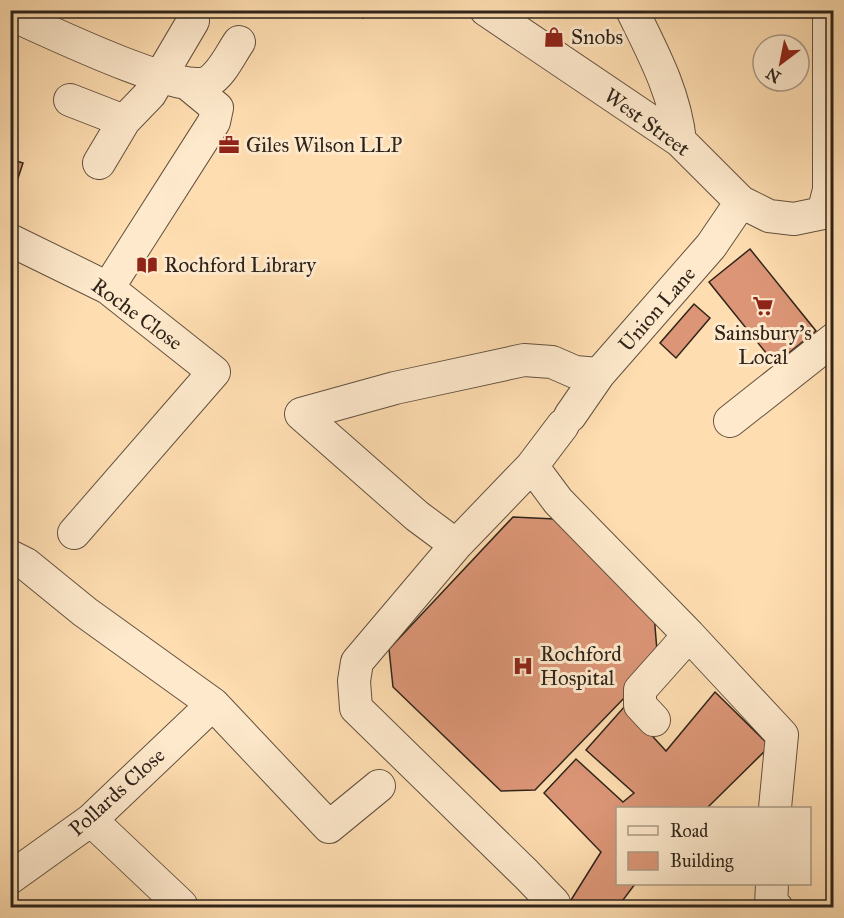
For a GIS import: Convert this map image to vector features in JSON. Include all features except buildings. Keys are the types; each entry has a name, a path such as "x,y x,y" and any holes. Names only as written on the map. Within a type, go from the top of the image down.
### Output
{"street":[{"name":"West Street","path":"486,10 680,141 741,202 769,216 828,223"},
{"path":"632,10 664,77 677,113 680,141"},
{"path":"828,223 830,10"},
{"path":"10,14 174,81 217,108 214,122 108,288"},
{"path":"99,163 124,120 174,81 193,21"},
{"path":"174,81 207,83 221,70 238,42"},
{"path":"70,100 124,120"},
{"name":"Union Lane","path":"555,908 554,903 526,874 356,708 354,681 357,662 456,545 532,466 599,374 711,246 741,202"},
{"name":"Roche Close","path":"10,240 108,288 214,372 74,533"},
{"path":"730,421 834,339"},
{"path":"456,545 417,516 302,414 459,373 525,360 552,362 575,372 599,374"},
{"path":"532,466 558,501 689,635 782,735 775,807"},
{"path":"10,556 26,564 85,612 213,704 329,827 379,786"},
{"path":"654,720 640,705 640,690 689,635"},
{"name":"Pollards Close","path":"13,874 91,820 213,704"},
{"path":"91,820 182,904"},
{"path":"772,885 771,907 777,908"}],"place":[{"name":"Snobs","path":"554,37"},
{"name":"Giles Wilson LLP","path":"229,145"},
{"name":"Rochford Library","path":"147,265"},
{"name":"Sainsbury's Local","path":"763,306"},
{"name":"Rochford Hospital","path":"523,666"}]}
